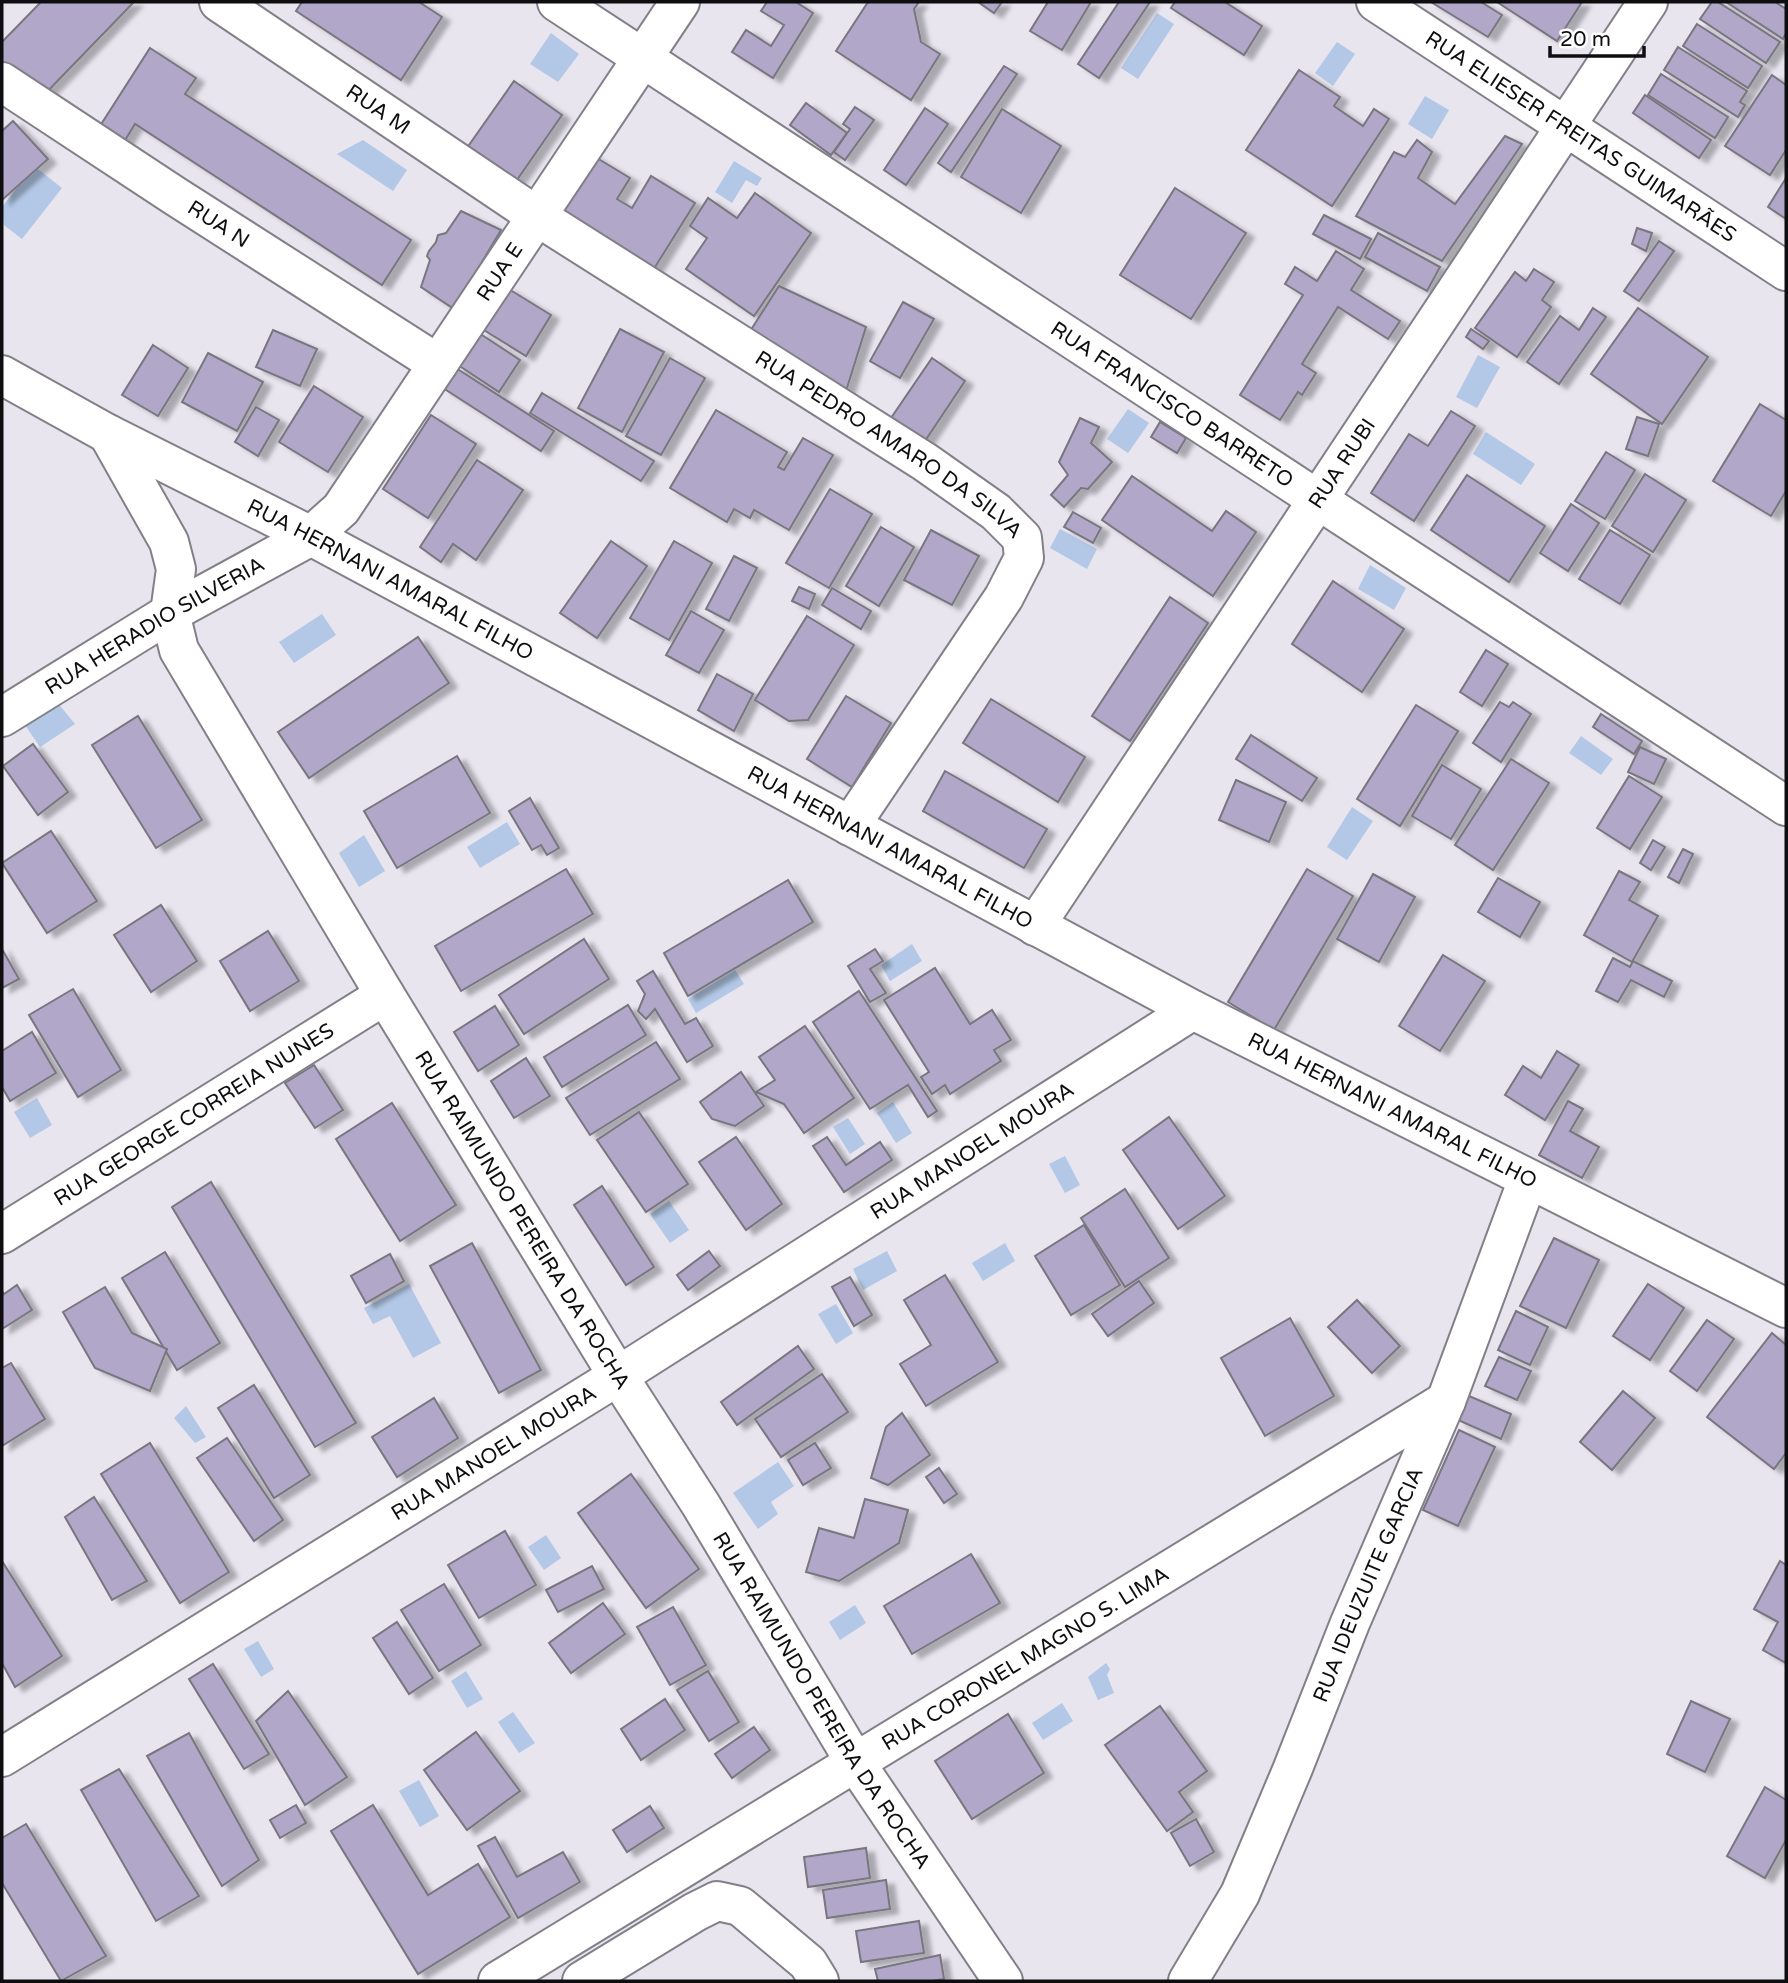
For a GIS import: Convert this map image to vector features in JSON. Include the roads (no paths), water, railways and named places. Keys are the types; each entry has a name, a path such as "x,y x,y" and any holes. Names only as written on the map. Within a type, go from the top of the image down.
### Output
{"street":[{"name":"RUA M","path":"219,2 538,217"},
{"name":"RUA FRANCISCO BARRETO","path":"557,2 1786,806"},
{"name":"RUA E","path":"312,536 341,509 680,2"},
{"name":"RUA ELIESER FREITAS GUIMARÃES","path":"1376,2 1786,271"},
{"name":"RUA RUBI","path":"1035,926 1648,2"},
{"name":"RUA N","path":"2,82 438,364"},
{"name":"RUA PEDRO AMARO DA SILVA","path":"538,217 925,462 996,512 1022,538 1024,558 1004,597 850,826"},
{"name":"RUA HERNANI AMARAL FILHO","path":"2,376 108,434 312,536 1193,1010 1786,1308"},
{"name":"RUA RAIMUNDO PEREIRA DA ROCHA","path":"108,434 169,542 176,569 170,613 178,650 385,995 618,1376 701,1505 855,1762 1003,1981"},
{"name":"RUA HERADIO SILVERIA","path":"2,716 170,613 312,536"},
{"name":"RUA GEORGE CORREIA NUNES","path":"2,1234 385,995"},
{"name":"RUA MANOEL MOURA","path":"2,1757 618,1376 1193,1010"},
{"name":"RUA IDEUZUITE GARCIA","path":"1188,1981 1240,1894 1350,1623 1446,1401 1528,1179"},
{"name":"RUA CORONEL MAGNO S. LIMA","path":"498,1981 1446,1401"},
{"path":"582,1981 695,1912 717,1902 740,1906 808,1963 819,1981"}],"water":[{"path":"1157,13 1174,24 1138,79 1121,68"},
{"path":"551,33 579,54 558,82 530,64"},
{"path":"1337,42 1355,54 1333,86 1315,73"},
{"path":"1425,96 1449,110 1432,139 1408,124"},
{"path":"363,140 407,170 393,191 337,154"},
{"path":"734,161 762,178 757,186 746,180 732,203 715,192"},
{"path":"34,166 62,188 22,239 4,225 2,207"},
{"path":"1478,355 1500,367 1477,408 1456,397"},
{"path":"1128,409 1149,423 1128,453 1107,439"},
{"path":"1486,432 1535,464 1521,485 1473,454"},
{"path":"1060,529 1097,549 1087,569 1050,548"},
{"path":"1370,565 1406,588 1394,610 1358,589"},
{"path":"322,614 336,635 294,663 279,642"},
{"path":"57,702 75,724 40,747 25,725"},
{"path":"1581,736 1613,759 1601,775 1569,753"},
{"path":"1352,807 1373,821 1347,860 1327,847"},
{"path":"507,822 520,844 480,868 467,847"},
{"path":"364,835 385,871 359,887 339,853"},
{"path":"912,944 922,961 890,981 881,965"},
{"path":"735,970 744,984 696,1013 688,999"},
{"path":"37,1098 52,1125 30,1138 14,1112"},
{"path":"893,1102 912,1133 896,1143 877,1113"},
{"path":"848,1118 865,1144 850,1154 833,1127"},
{"path":"1065,1156 1080,1185 1065,1193 1049,1164"},
{"path":"669,1201 689,1230 670,1243 650,1214"},
{"path":"1005,1243 1015,1261 983,1281 972,1263"},
{"path":"887,1251 897,1271 863,1290 853,1269"},
{"path":"409,1284 441,1343 413,1358 390,1316 373,1324 364,1308"},
{"path":"836,1304 853,1333 836,1344 818,1314"},
{"path":"186,1406 206,1437 195,1443 174,1418"},
{"path":"778,1462 794,1486 771,1502 778,1514 758,1529 733,1493"},
{"path":"546,1535 561,1558 544,1570 528,1547"},
{"path":"855,1605 866,1623 840,1640 829,1622"},
{"path":"258,1641 274,1669 261,1677 244,1649"},
{"path":"1106,1663 1110,1669 1107,1675 1114,1693 1098,1700 1088,1677"},
{"path":"466,1671 483,1699 467,1708 451,1681"},
{"path":"1062,1703 1073,1721 1043,1740 1032,1723"},
{"path":"513,1712 535,1743 519,1753 498,1722"},
{"path":"419,1780 439,1816 420,1827 399,1791"}]}
